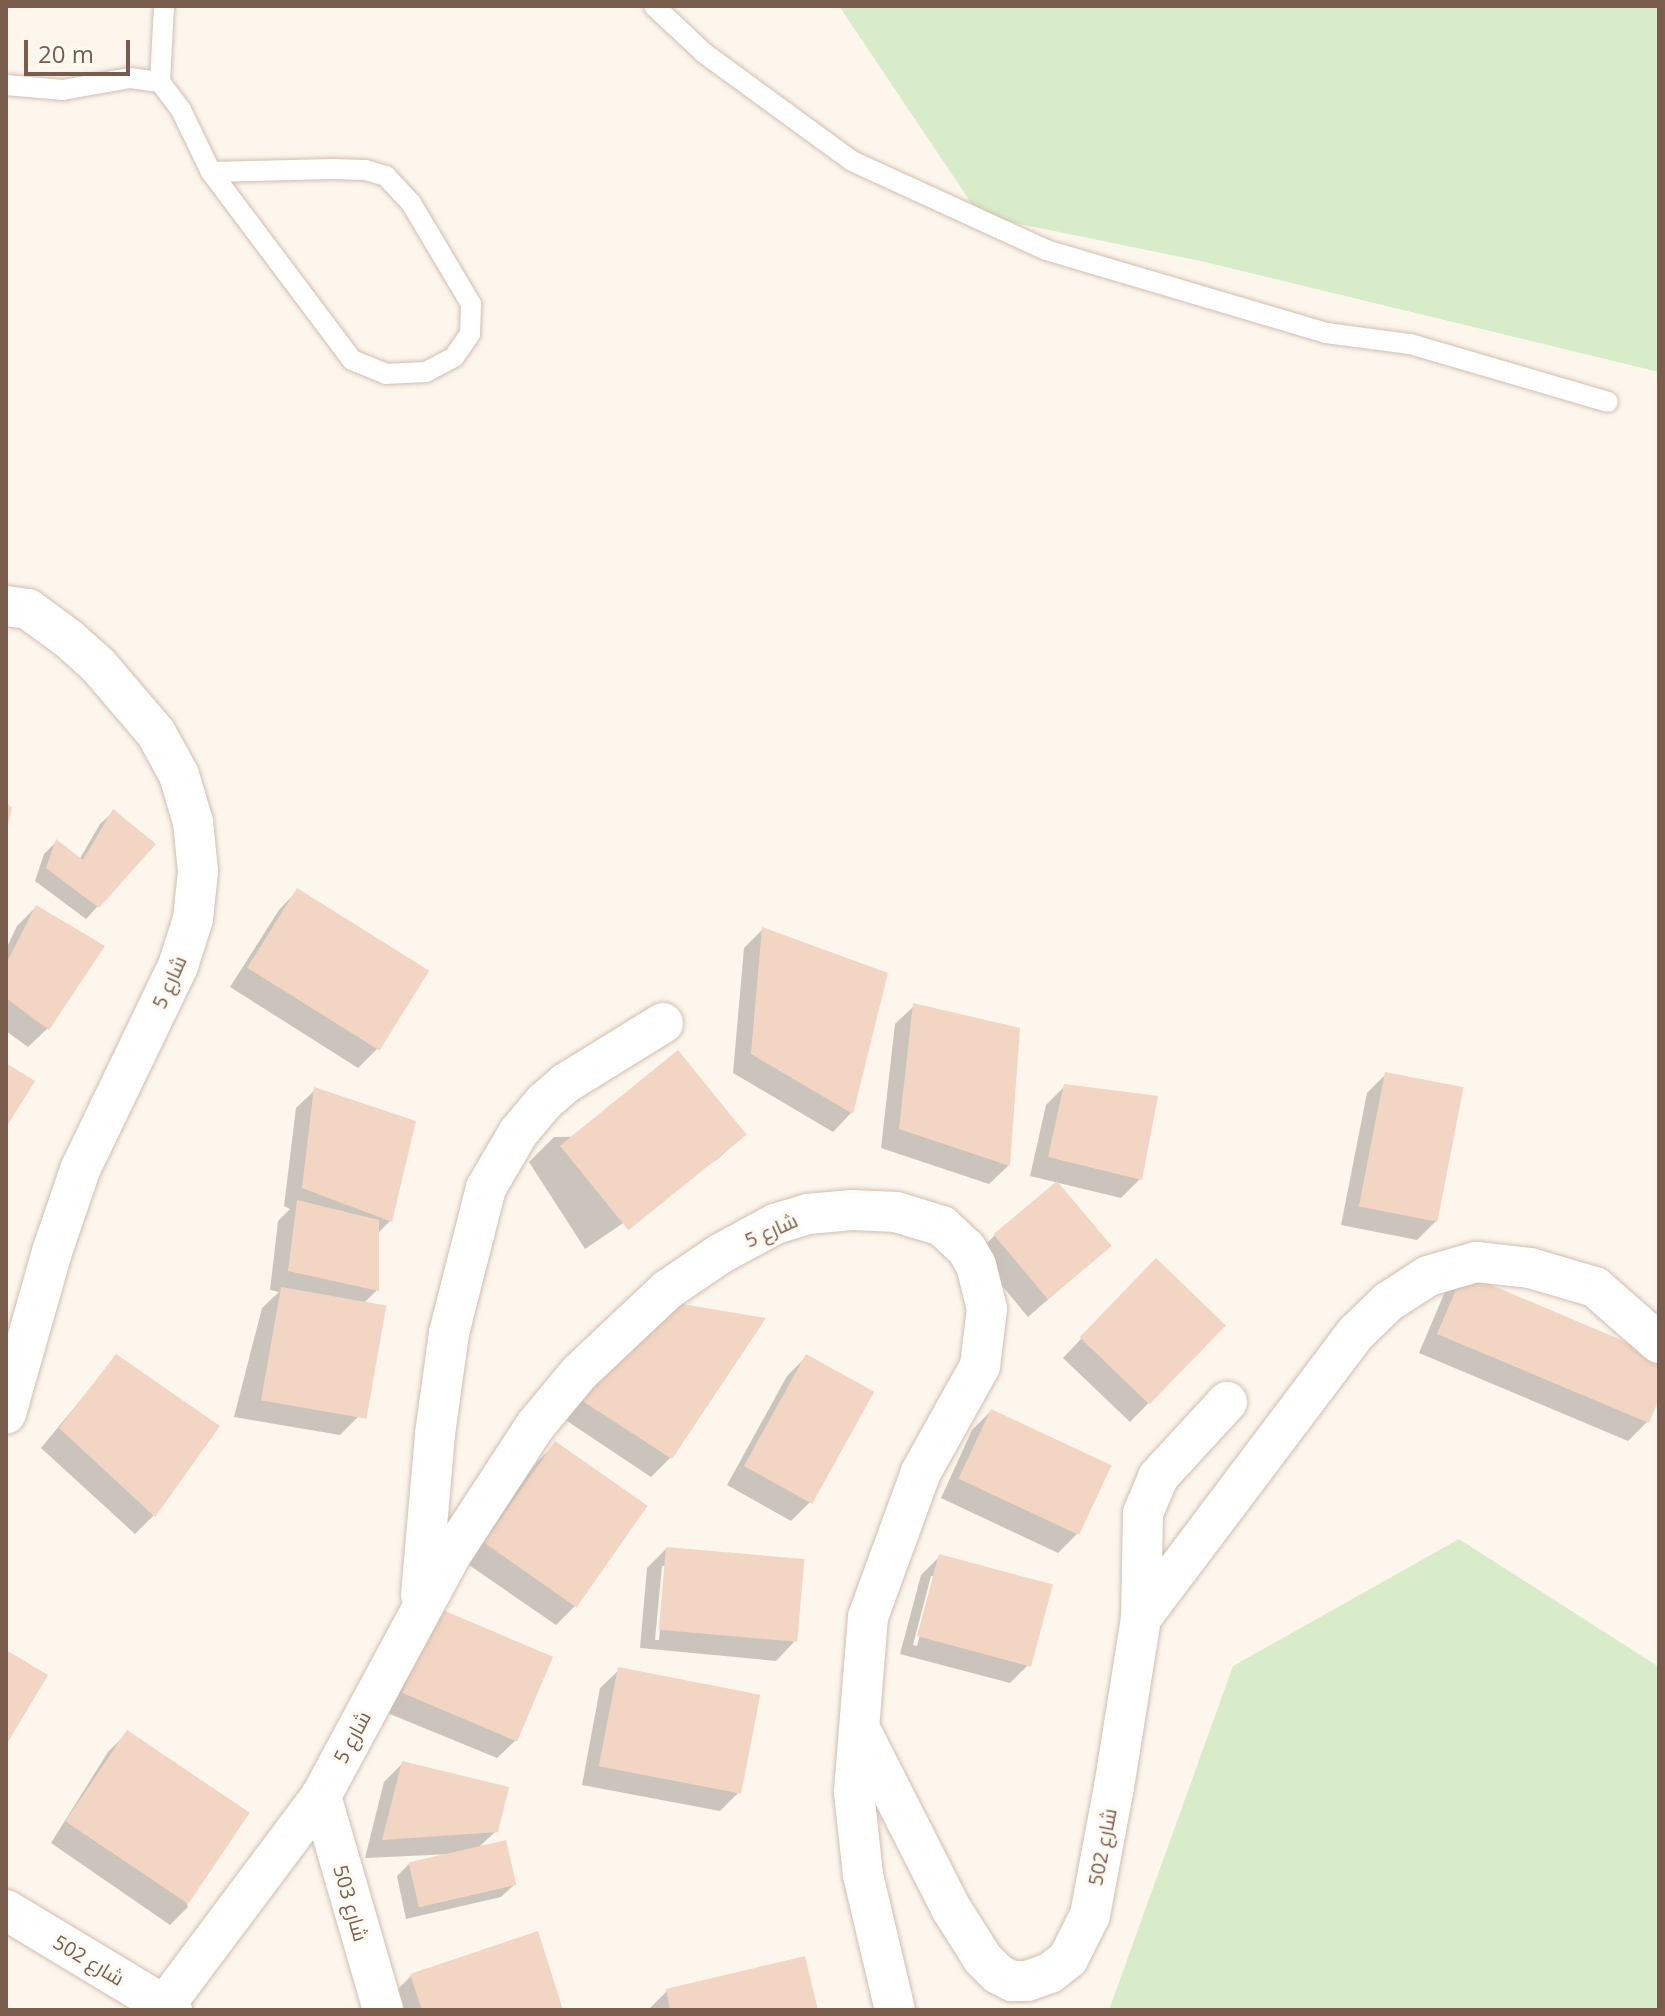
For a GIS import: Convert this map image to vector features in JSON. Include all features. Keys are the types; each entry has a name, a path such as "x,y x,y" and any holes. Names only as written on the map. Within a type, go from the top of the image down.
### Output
{"street":[{"name":"شارع 5","path":"6,606 28,609 69,639 98,665 156,733 179,775 193,822 198,871 193,919 178,966 80,1170 40,1292 6,1414"},
{"path":"420,1607 435,1434 449,1333 486,1188 505,1151 544,1102 566,1083 663,1023"},
{"name":"شارع 5","path":"166,2008 321,1796 420,1607 535,1426 579,1373 667,1290 720,1254 775,1224 808,1214 852,1210 896,1212 942,1226 966,1248 976,1265 987,1309 980,1366 921,1472 868,1617 854,1792 863,1875 895,2010"},
{"path":"1141,1618 1356,1333 1388,1302 1428,1276 1476,1262 1530,1268 1595,1287 1659,1343"},
{"name":"شارع 502","path":"860,1729 952,1910 983,1959 998,1974 1012,1981 1027,1981 1050,1973 1068,1959 1090,1915 1141,1618 1143,1513 1158,1477 1227,1402"},
{"name":"شارع 503","path":"321,1796 383,2010"},
{"name":"شارع 502","path":"6,1910 166,2008"}],"lane":[{"path":"164,6 160,82 181,110 211,172 352,360 386,374 426,372 454,357 470,334 471,304 411,203 386,176 349,169 211,172"},
{"path":"654,6 704,53 852,161 1046,250 1326,333 1410,344 1608,402"},
{"path":"6,85 63,90 130,78 160,82"}],"green space":[{"path":"839,6 1659,6 1659,372 1201,261 980,216"},
{"path":"1459,1539 1659,1667 1659,2010 1109,2010 1233,1666"}],"building":[{"path":"6,802 12,808 7,829 6,829"},
{"path":"113,809 156,844 99,908 46,868 56,839 83,860"},
{"path":"297,888 429,971 379,1050 247,968"},
{"path":"36,905 105,946 49,1030 6,998 6,964"},
{"path":"762,927 888,973 853,1114 751,1054"},
{"path":"913,1003 1020,1028 1010,1166 899,1129"},
{"path":"678,1050 747,1135 628,1230 560,1146"},
{"path":"6,1063 35,1081 6,1128"},
{"path":"1385,1072 1464,1087 1437,1222 1359,1206"},
{"path":"1064,1084 1158,1096 1142,1180 1048,1157"},
{"path":"314,1087 416,1121 392,1222 302,1188"},
{"path":"1057,1181 1112,1246 1048,1299 993,1234"},
{"path":"297,1200 379,1220 379,1291 288,1271"},
{"path":"1156,1258 1226,1325 1149,1405 1080,1337"},
{"path":"1463,1273 1659,1356 1659,1399 1649,1423 1437,1334"},
{"path":"281,1287 386,1306 366,1419 261,1400"},
{"path":"670,1302 766,1318 672,1459 581,1400"},
{"path":"116,1354 220,1426 155,1517 59,1428"},
{"path":"806,1354 874,1392 812,1504 744,1466"},
{"path":"991,1409 1112,1465 1079,1535 958,1479"},
{"path":"555,1441 648,1506 576,1607 484,1543"},
{"path":"666,1547 804,1559 797,1642 659,1630"},
{"path":"939,1554 1053,1585 1031,1667 917,1636"},
{"path":"438,1608 553,1657 517,1742 402,1693"},
{"path":"6,1650 48,1675 6,1745"},
{"path":"618,1667 760,1695 741,1794 599,1766"},
{"path":"127,1730 250,1813 188,1904 65,1821"},
{"path":"402,1761 509,1787 498,1832 382,1840"},
{"path":"506,1840 516,1885 419,1907 409,1862"},
{"path":"538,1931 563,2010 422,2010 410,1974"},
{"path":"805,1956 818,2010 670,2010 666,1989"}]}
